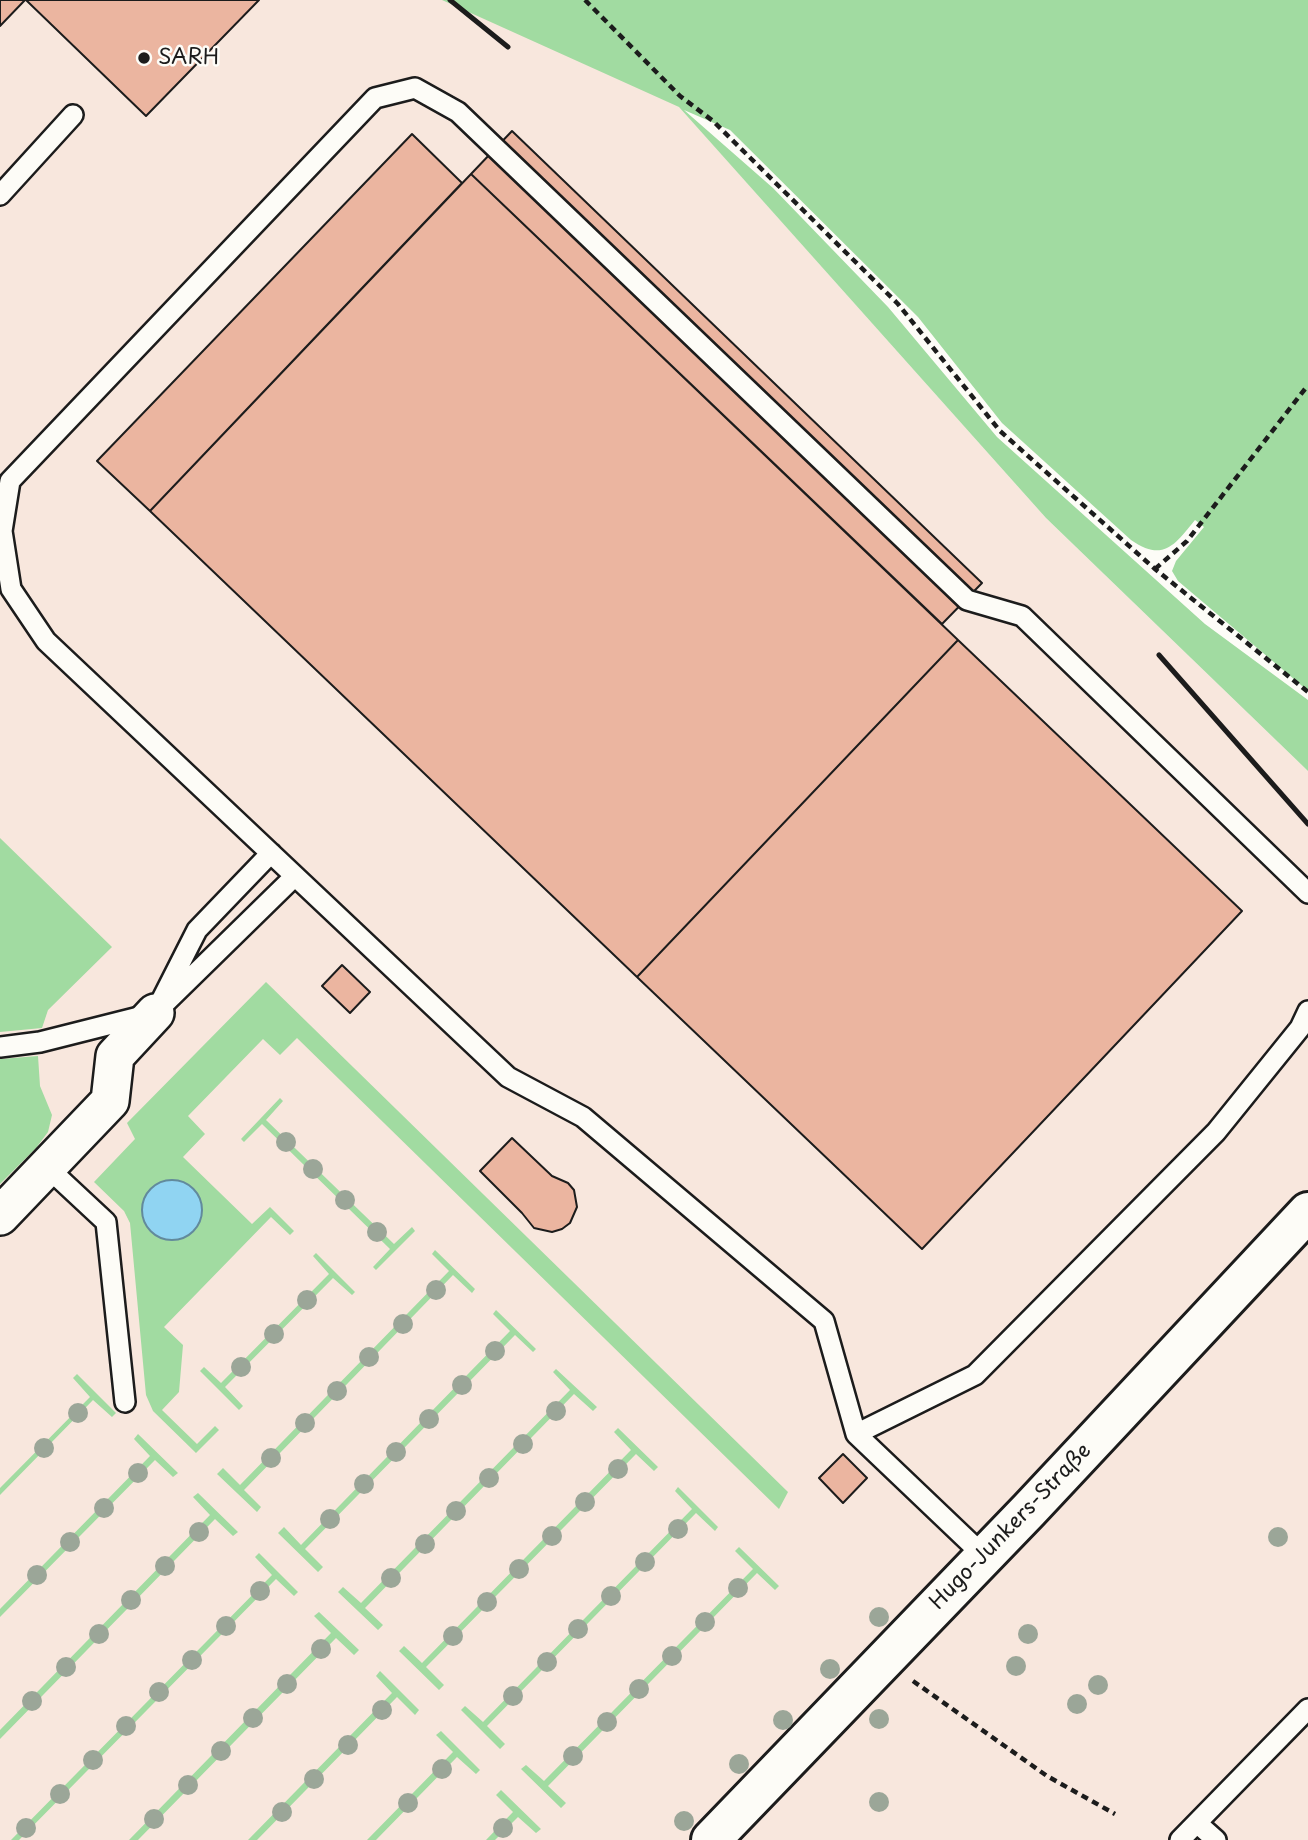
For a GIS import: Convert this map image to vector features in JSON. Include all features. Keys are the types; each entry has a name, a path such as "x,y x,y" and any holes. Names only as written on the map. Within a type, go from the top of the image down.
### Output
{"street":[{"path":"0,1216 110,1101 115,1056 155,1013"},
{"name":"Hugo-Junkers-Straße","path":"711,1840 984,1556 1308,1212"}],"lane":[{"path":"984,1556 856,1434 824,1321 583,1117 508,1077 46,641 11,589 2,531 10,481 375,98 415,88 458,112 967,600 1022,616 1308,892"},
{"path":"0,195 73,115"},
{"path":"155,1013 197,930 271,853"},
{"path":"0,1047 40,1042 155,1013 295,876"},
{"path":"856,1434 975,1375 1216,1132 1300,1028 1308,1011"},
{"path":"47,1167 106,1222 125,1402"},
{"path":"1180,1840 1308,1709"},
{"path":"1197,1822 1216,1840"}],"path":[{"path":"585,0 680,96 713,121 898,304 1000,431 1155,569 1308,692"},
{"path":"1155,569 1187,541 1305,389"},
{"path":"883,1660 1046,1776 1115,1814"}],"shaded area":[{"path":"0,0 568,0 674,101 1046,518 1308,771 1308,1840 0,1840"}],"green space":[{"path":"442,0 1308,0 1308,691 1178,581 1172,571 1176,561 1204,527 1195,520 1174,544 1160,550 1142,547 1131,540 1002,423 918,317 730,130 684,110 773,188 888,307 997,437 1205,624 1308,700 1308,771 1046,518 679,107"},
{"path":"0,838 112,947 48,1010 42,1028 0,1032"},
{"path":"266,982 788,1492 779,1509 297,1038 280,1055 263,1039 188,1116 205,1134 183,1157 252,1224 270,1207 294,1231 290,1235 271,1217 164,1327 183,1345 179,1392 162,1410 197,1444 215,1426 219,1430 196,1453 153,1411 146,1395 130,1223 124,1211 94,1182 135,1139 127,1123"},
{"path":"38,1056 40,1086 52,1115 48,1132 0,1184 0,1059"},
{"path":"280,1098 283,1101 266,1120 394,1244 412,1227 415,1231 376,1270 373,1267 390,1249 262,1124 244,1142 241,1139"},
{"path":"435,1250 475,1289 472,1293 453,1275 244,1490 261,1507 257,1512 217,1474 223,1468 240,1485 449,1271 432,1254"},
{"path":"316,1253 355,1292 352,1295 333,1278 225,1387 243,1406 239,1410 200,1371 204,1367 221,1383 329,1274 313,1256"},
{"path":"496,1310 536,1349 533,1352 515,1335 305,1549 323,1567 318,1572 278,1533 284,1527 301,1545 510,1331 493,1314"},
{"path":"556,1369 597,1407 593,1411 574,1394 365,1608 383,1625 378,1630 338,1592 343,1587 361,1603 570,1390 553,1372"},
{"path":"77,1374 116,1413 112,1417 93,1400 0,1495 0,1488 90,1397 73,1378"},
{"path":"618,1428 658,1467 654,1471 636,1454 426,1667 444,1685 439,1690 399,1651 404,1646 422,1663 631,1450 614,1432"},
{"path":"138,1434 178,1473 173,1477 155,1460 0,1617 0,1609 150,1456 134,1439"},
{"path":"678,1487 718,1527 715,1531 696,1513 487,1726 505,1744 500,1749 461,1710 465,1706 483,1722 692,1509 675,1491"},
{"path":"198,1493 238,1532 233,1536 215,1519 0,1739 0,1730 210,1515 193,1497"},
{"path":"739,1547 779,1586 775,1590 757,1573 548,1786 566,1803 561,1808 521,1769 526,1765 544,1781 753,1569 735,1551"},
{"path":"259,1553 298,1592 294,1596 276,1579 19,1840 11,1840 272,1575 255,1557"},
{"path":"319,1612 359,1650 354,1655 336,1638 138,1840 129,1840 331,1633 314,1616"},
{"path":"380,1671 419,1710 415,1715 397,1697 257,1840 248,1840 392,1693 376,1676"},
{"path":"441,1731 480,1770 476,1774 457,1757 376,1840 367,1840 453,1752 436,1735"},
{"path":"501,1790 541,1829 536,1833 518,1817 495,1840 486,1840 513,1812 496,1795"}],"water":[{"path":"172,1180 189,1185 197,1193 202,1210 197,1227 189,1235 172,1240 155,1235 147,1227 142,1210 147,1193 155,1185"}],"building":[{"path":"0,0 25,0 0,26"},
{"name":"SARH","path":"26,0 259,0 146,116"},
{"path":"512,131 982,583 942,624 471,174"},
{"path":"412,134 462,183 150,511 97,461"},
{"path":"471,174 958,640 637,977 150,511"},
{"path":"958,640 1242,911 922,1249 637,977"},
{"path":"342,965 370,992 350,1013 322,986"},
{"path":"512,1138 552,1176 568,1183 574,1190 577,1207 570,1223 562,1229 552,1232 534,1228 480,1171"},
{"path":"843,1454 867,1478 843,1503 819,1478"}],"railway":[{"path":"450,0 508,47"},
{"path":"1159,655 1308,824"}],"place":[{"name":"SARH","path":"144,58"}]}
